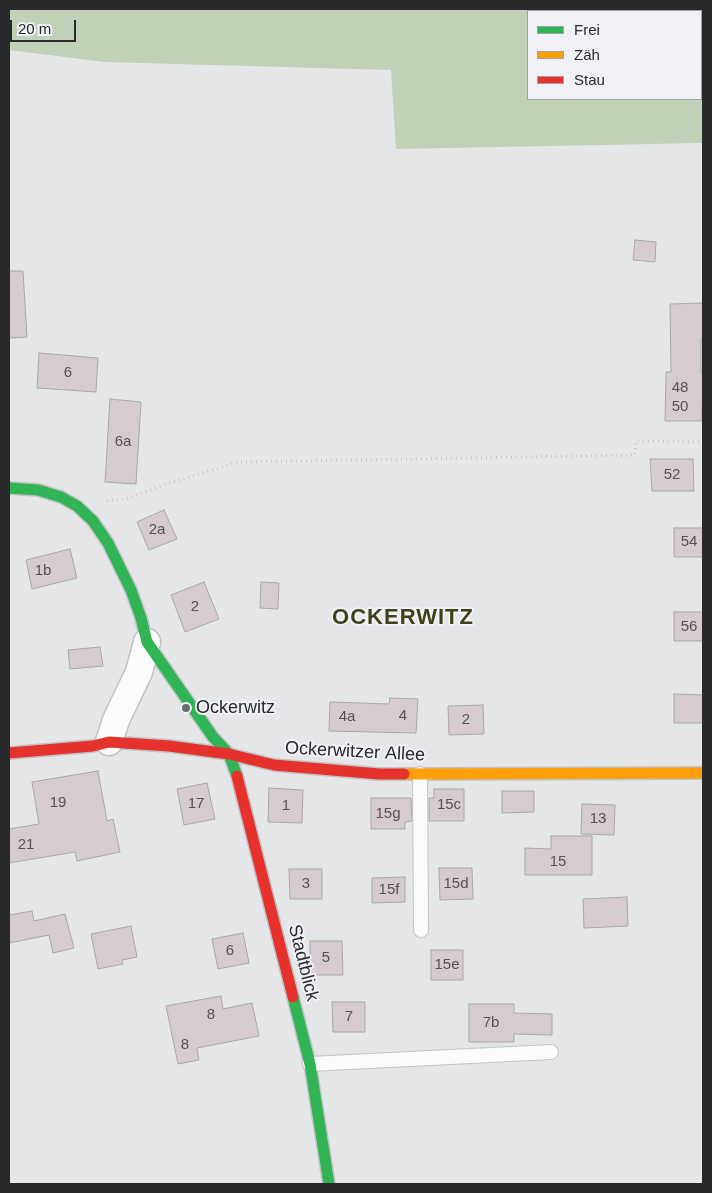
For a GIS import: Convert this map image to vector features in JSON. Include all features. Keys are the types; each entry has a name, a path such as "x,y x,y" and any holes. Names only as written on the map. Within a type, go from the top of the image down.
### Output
{"street":[{"path":"9,488 38,490 61,497 77,506 93,521 108,543 131,590 148,642 213,737 229,754"},
{"path":"109,742 116,720 139,672 148,642"},
{"name":"Ockerwitzer Allee","path":"9,753 93,746 109,742 169,746 229,754 274,765 379,774 703,773"},
{"name":"Stadtblick","path":"229,754 240,784 310,1064 329,1184"}],"lane":[{"path":"420,774 421,930"},
{"path":"310,1064 550,1052"}],"path":[{"path":"77,506 125,499 169,483 239,462 635,455 636,441 703,442"}],"green space":[{"path":"9,9 703,9 703,143 396,149 391,70 104,62 9,50"}],"building":[{"path":"635,240 656,242 655,262 633,260"},
{"path":"9,271 23,271 27,337 9,338"},
{"path":"703,303 703,339 701,339 701,373 703,373 702,421 665,421 666,372 671,372 670,304"},
{"path":"39,353 98,358 96,392 37,388"},
{"path":"110,399 141,402 136,484 105,482"},
{"path":"650,459 693,459 694,491 652,491"},
{"path":"164,510 177,539 149,550 137,522"},
{"path":"674,528 703,528 703,557 674,557"},
{"path":"70,549 77,578 32,589 26,560"},
{"path":"204,582 219,619 185,632 171,595"},
{"path":"261,582 279,583 278,609 260,608"},
{"path":"674,612 703,612 703,641 674,641"},
{"path":"100,647 103,666 70,669 68,650"},
{"path":"674,694 703,695 703,723 674,723"},
{"path":"390,698 418,699 416,733 329,731 330,702 389,704"},
{"path":"483,705 484,734 449,735 448,706"},
{"path":"98,771 107,821 113,819 120,852 77,861 75,852 9,863 9,829 39,824 32,782"},
{"path":"207,783 215,819 184,825 177,789"},
{"path":"269,788 303,790 302,823 268,822"},
{"path":"434,789 464,789 464,821 429,821 429,798 434,798"},
{"path":"502,791 534,791 534,812 502,813"},
{"path":"371,798 411,798 412,821 405,822 405,829 371,829"},
{"path":"582,804 615,805 614,835 581,834"},
{"path":"551,836 592,836 592,875 525,875 525,848 551,849"},
{"path":"439,868 472,868 473,899 440,900"},
{"path":"289,869 322,869 322,899 290,899"},
{"path":"405,877 405,902 372,903 372,878"},
{"path":"627,897 628,926 584,928 583,899"},
{"path":"32,911 34,921 65,914 74,948 53,953 49,935 9,943 9,915"},
{"path":"131,926 137,957 122,960 123,964 98,969 91,934"},
{"path":"243,933 249,963 218,969 212,939"},
{"path":"310,941 342,941 343,975 310,975"},
{"path":"431,950 463,950 463,980 431,980"},
{"path":"221,996 223,1009 252,1003 259,1036 197,1048 199,1060 178,1064 166,1006"},
{"path":"332,1002 365,1002 365,1032 333,1032"},
{"path":"469,1004 514,1004 514,1013 552,1014 552,1035 514,1034 514,1042 469,1042"}],"traffic: fast":[{"path":"9,488 38,490 61,497 77,506 93,521 108,543 131,590 147,642 213,737 229,754 237,776"},
{"path":"293,997 310,1064 329,1184"}],"traffic: slow":[{"path":"404,774 703,773"}],"traffic: jam":[{"path":"9,753 93,746 109,742 169,746 229,754 274,765 379,774 404,774"},
{"path":"237,776 293,997"}],"place":[{"name":"Ockerwitz","path":"186,708"}],"district":[{"name":"OCKERWITZ","path":"403,618"}]}
